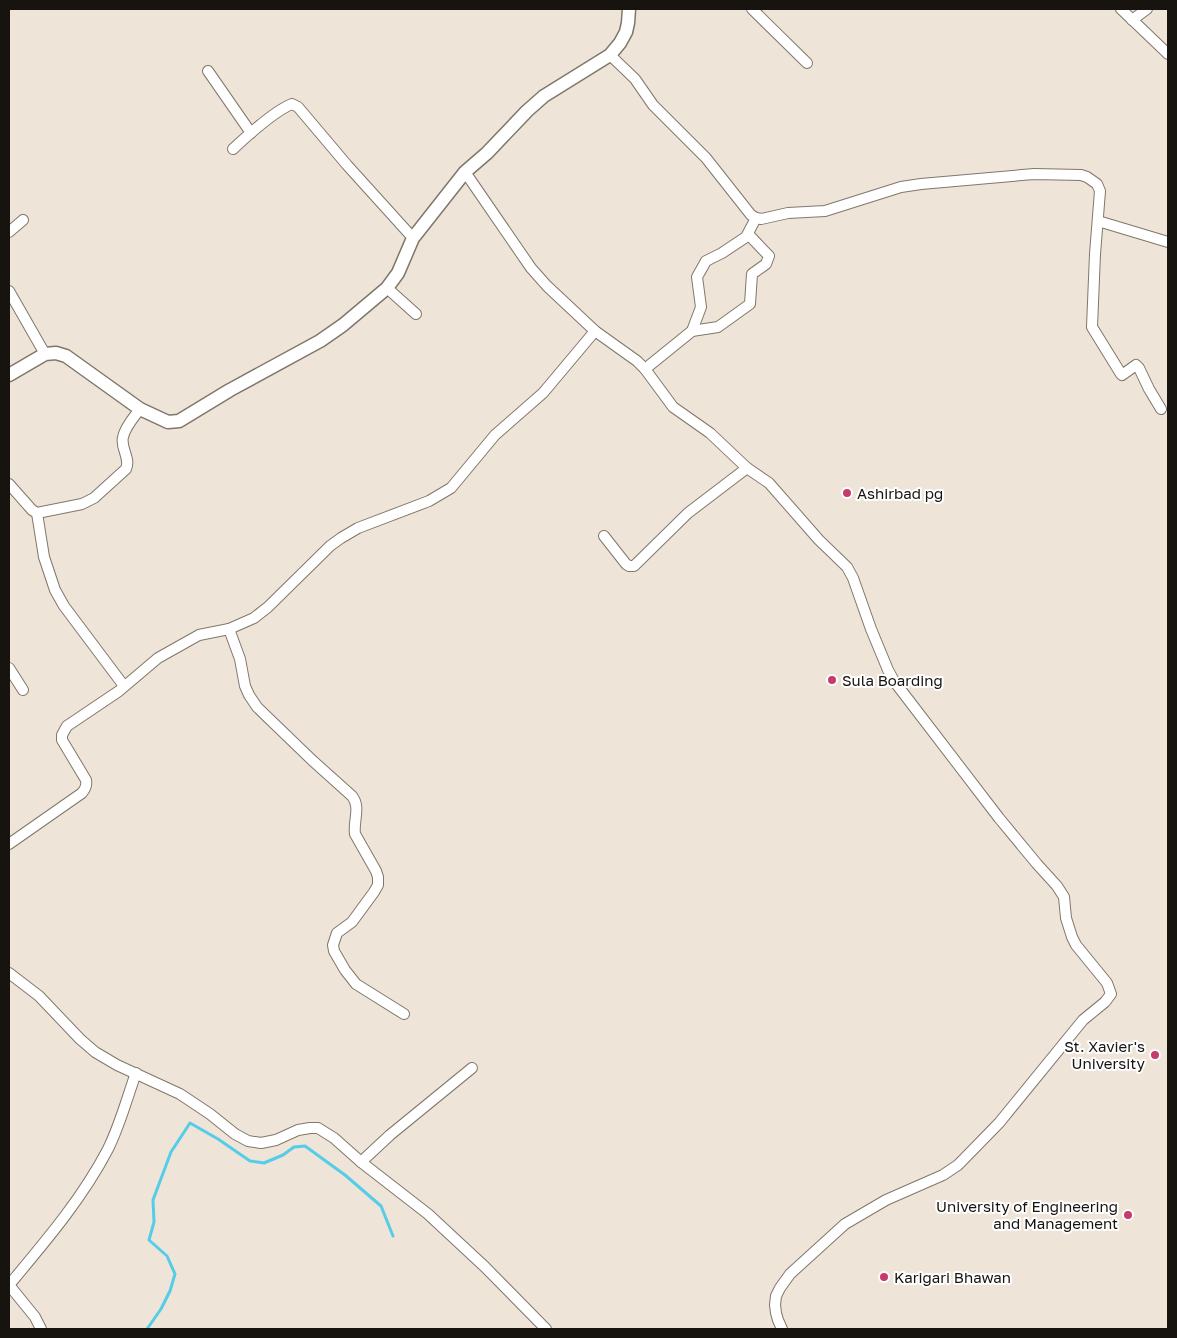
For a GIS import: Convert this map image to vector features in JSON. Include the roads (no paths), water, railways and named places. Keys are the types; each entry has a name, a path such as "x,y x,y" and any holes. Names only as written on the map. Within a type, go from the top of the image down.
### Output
{"street":[{"path":"9,375 45,354 56,353 66,356 140,409 168,422 179,421 230,390 320,341 343,325 387,288 398,274 413,238 465,172 487,153 544,96 610,55 626,32 629,9"},
{"path":"752,9 807,63"},
{"path":"1121,9 1168,54"},
{"path":"1132,20 1146,9"},
{"path":"610,55 635,79 653,106 706,158 751,215 756,218 761,219 794,212 825,211 901,187 921,184 1034,174 1080,175 1092,179 1100,191 1092,327 1120,374 1124,374 1136,365 1139,368 1161,409"},
{"path":"208,71 251,133"},
{"path":"233,149 285,107 292,104 298,107 413,238"},
{"path":"465,172 531,268 547,286 595,331 637,361 673,407 710,433 747,468 773,487 814,535 847,567 894,681 999,818 1057,886 1064,897 1066,918 1072,937 1107,983 1111,994 1105,1002 1083,1020 999,1123 958,1165 942,1175 886,1200 845,1224 790,1274 776,1296 776,1313 782,1329"},
{"path":"692,331 701,307 697,278 706,261 746,237 756,218"},
{"path":"9,232 23,220"},
{"path":"1098,222 1168,242"},
{"path":"645,369 692,331 718,327 750,304 752,274 766,264 769,256 748,234"},
{"path":"387,288 416,314"},
{"path":"9,291 45,354"},
{"path":"9,844 85,790 86,780 62,740 62,735 67,726 119,691 158,658 189,640 199,635 230,629 254,618 268,607 330,546 341,538 358,528 428,501 451,488 495,435 543,393 595,331"},
{"path":"9,484 32,510 37,513 88,502 123,472 128,464 122,438 140,409"},
{"path":"604,536 626,564 634,566 688,512 747,468"},
{"path":"37,513 44,557 55,590 64,606 124,686"},
{"path":"230,629 249,695 257,708 356,800 355,834 376,871 378,884 356,918 337,933 333,945 334,951 356,984 404,1014"},
{"path":"9,668 23,690"},
{"path":"10,976 35,993 95,1052 117,1065 180,1094 235,1134 248,1141 261,1143 276,1140 298,1130 310,1128 318,1128 334,1138 361,1162 428,1214 485,1267 546,1329"},
{"path":"361,1162 390,1135 472,1068"},
{"path":"41,1329 35,1317 9,1285 45,1242 93,1176 113,1138 136,1073"}],"waterway":[{"path":"147,1329 161,1309 170,1291 175,1274 167,1256 149,1240 154,1222 153,1200 171,1152 190,1123 250,1161 264,1163 283,1155 294,1147 305,1146 345,1175 381,1206 393,1236"}],"place":[{"name":"Ashirbad pg","path":"847,493"},
{"name":"Sula Boarding","path":"832,680"},
{"name":"St. Xavier's University","path":"1155,1055"},
{"name":"University of Engineering and Management","path":"1128,1215"},
{"name":"Karigari Bhawan","path":"884,1277"}]}
